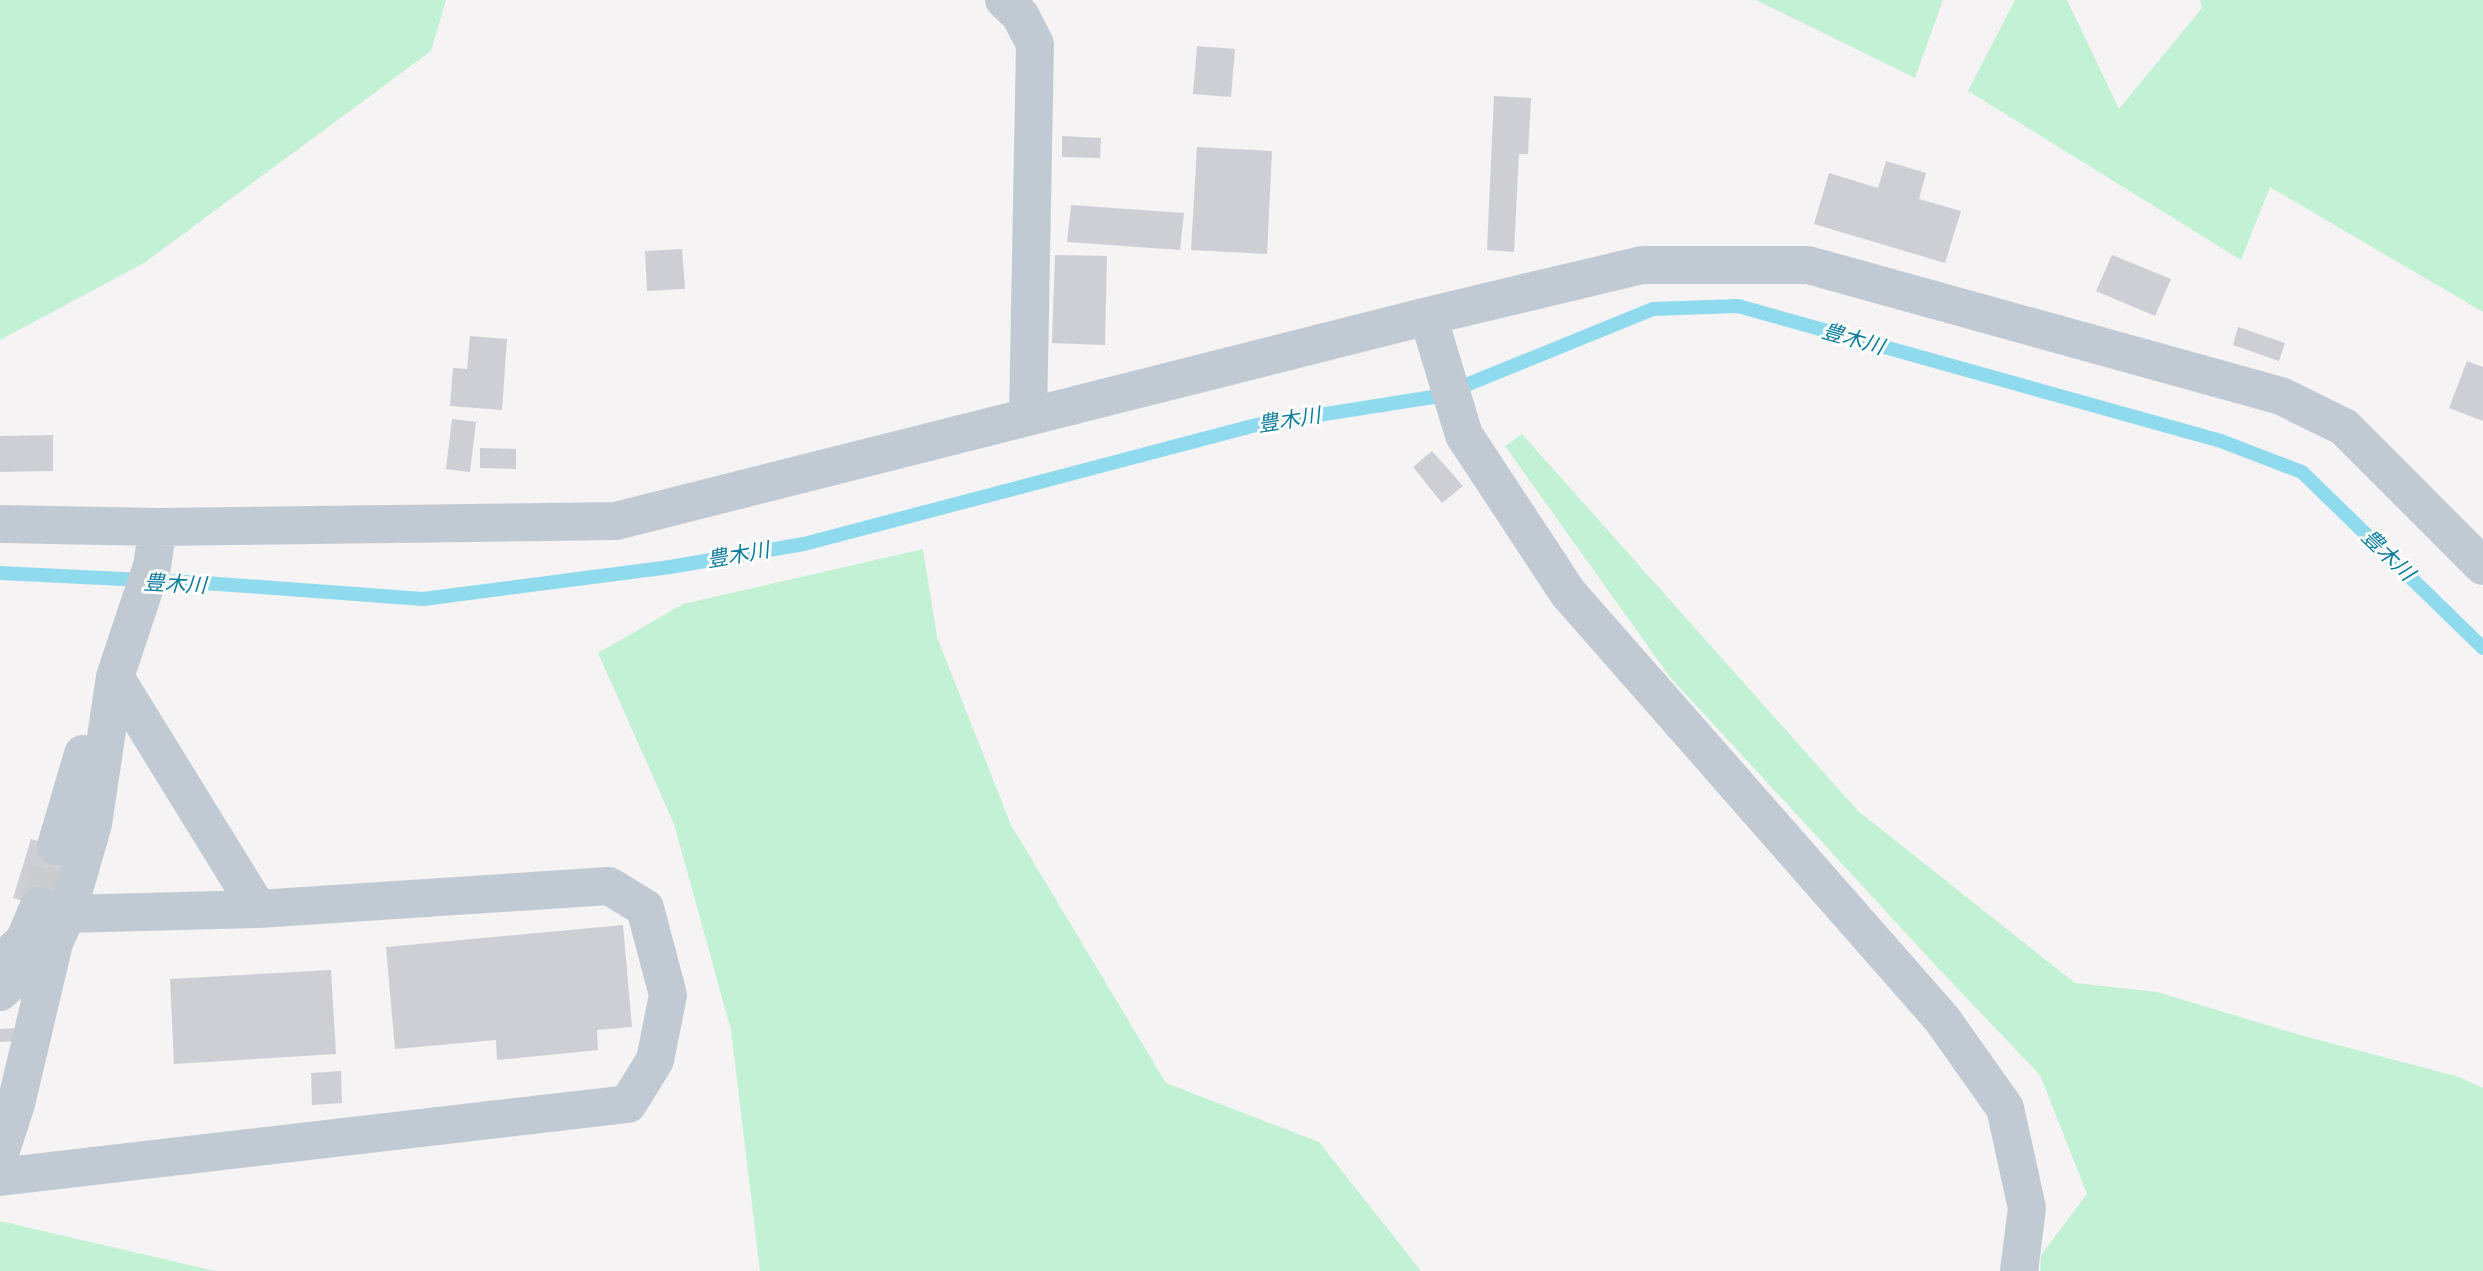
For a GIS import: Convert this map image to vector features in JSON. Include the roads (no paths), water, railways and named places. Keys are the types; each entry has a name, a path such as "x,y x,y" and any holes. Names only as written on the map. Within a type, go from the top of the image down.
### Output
{"street":[{"path":"1004,0 1020,16 1035,44 1028,417"},
{"path":"0,524 158,527 616,520 1428,316 1642,265 1808,265 2281,396 2344,427 2483,566"},
{"path":"1428,316 1464,435 1569,593 1942,1020 2005,1108 2027,1208 2020,1271"},
{"path":"56,846 88,738 115,677 147,583 158,527"},
{"path":"115,677 258,909"},
{"path":"0,1153 16,1104 53,921 93,824 115,677"},
{"path":"0,963 24,941 53,921 609,886 645,908 667,995 655,1060 628,1104 0,1177"},
{"path":"0,992 53,921"}],"waterway":[{"name":"豊木川","path":"0,573 205,583 423,599 670,567 804,544 1256,425 1439,396 1653,309 1738,306 2221,441 2302,472 2483,648"}],"tunnel":[{"path":"39,906 56,846"}]}
